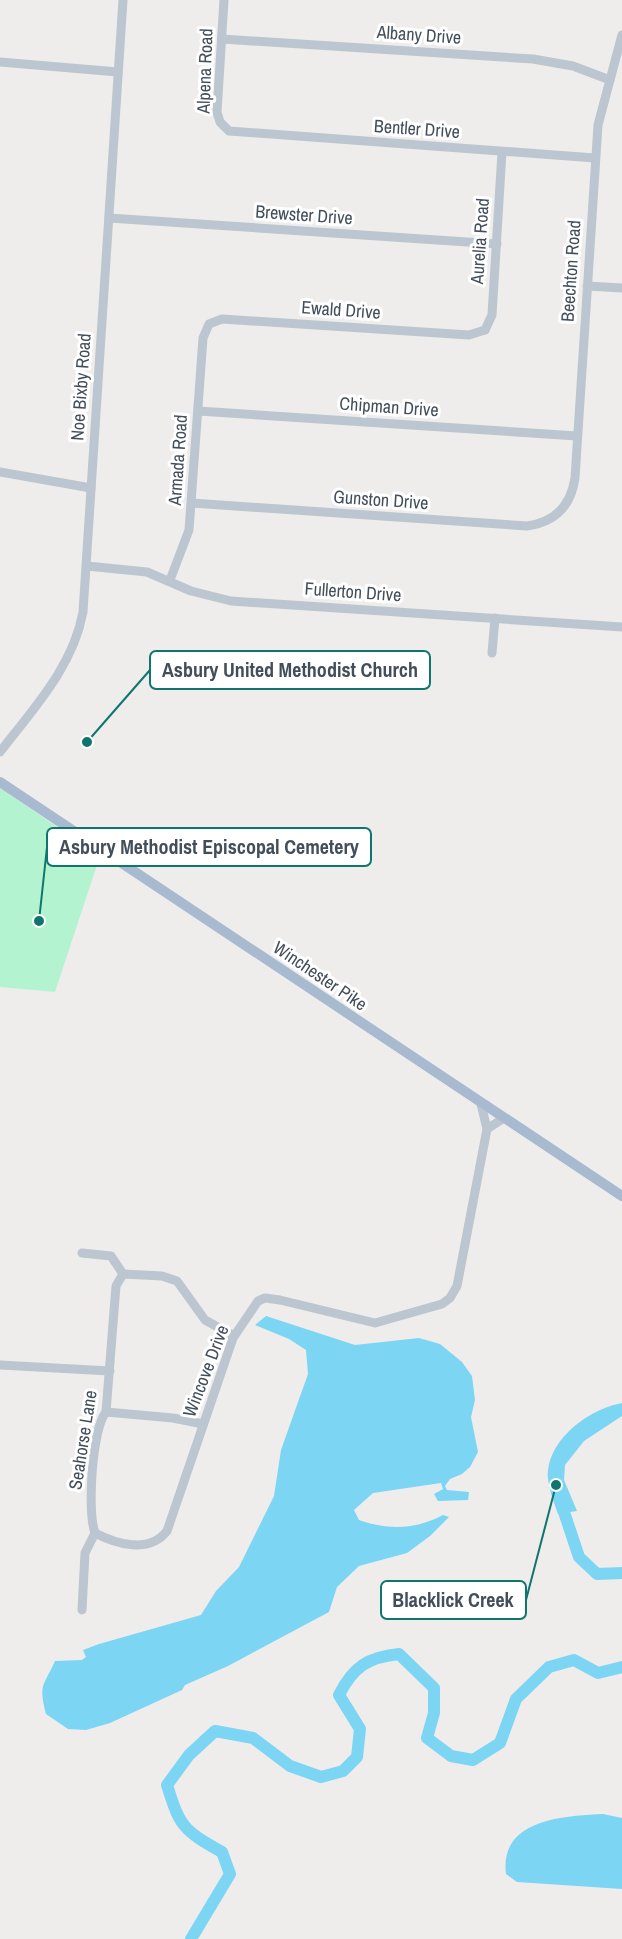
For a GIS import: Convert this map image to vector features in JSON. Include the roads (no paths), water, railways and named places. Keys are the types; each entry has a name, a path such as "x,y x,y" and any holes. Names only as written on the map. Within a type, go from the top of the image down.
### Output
{"main road":[{"name":"Winchester Pike","path":"0,782 622,1196"}],"street":[{"name":"Noe Bixby Road","path":"0,752 54,681 70,654 80,628 87,566 123,0"},
{"name":"Alpena Road","path":"225,0 217,112 219,128 237,133"},
{"name":"Beechton Road","path":"563,509 574,486 600,112 622,34"},
{"name":"Albany Drive","path":"222,39 540,60 573,66 610,80"},
{"path":"0,62 118,72"},
{"name":"Bentler Drive","path":"237,133 595,158"},
{"name":"Aurelia Road","path":"488,333 492,315 502,152"},
{"name":"Brewster Drive","path":"109,218 497,244"},
{"path":"587,286 622,288"},
{"path":"202,315 209,324"},
{"name":"Ewald Drive","path":"209,324 222,319 469,335 488,333"},
{"name":"Armada Road","path":"170,580 186,543 192,503 202,338 209,324"},
{"name":"Chipman Drive","path":"198,411 577,436"},
{"path":"0,472 91,488"},
{"name":"Gunston Drive","path":"192,503 527,525 547,521 563,509"},
{"name":"Fullerton Drive","path":"87,566 147,572 206,596 231,601 622,627"},
{"path":"492,653 495,618"},
{"name":"Wincove Drive","path":"95,1533 115,1543 135,1545 152,1543 164,1535 234,1336 258,1302 265,1298 375,1323 446,1301 457,1286 487,1129 481,1104"},
{"path":"487,1129 504,1119"},
{"path":"81,1253 111,1256 123,1274 162,1276 177,1281 205,1320 234,1336"},
{"name":"Seahorse Lane","path":"82,1610 85,1553 95,1533 91,1520 90,1500 98,1428 106,1412 116,1286 123,1274"},
{"path":"0,1365 110,1371"},
{"path":"106,1412 174,1418 203,1424"}],"water":[{"path":"266,1316 355,1345 419,1338 440,1344 462,1362 472,1376 475,1400 471,1417 478,1452 470,1467 462,1474 450,1479 445,1486 447,1490 469,1492 468,1500 438,1501 434,1494 443,1489 441,1483 373,1493 354,1510 359,1520 380,1526 401,1527 422,1524 443,1515 449,1517 430,1536 407,1553 359,1566 337,1587 329,1612 228,1666 185,1685 182,1690 110,1723 86,1730 68,1729 46,1714 42,1697 43,1686 55,1661 82,1660 86,1657 83,1650 201,1615 216,1591 239,1567 274,1496 281,1450 308,1374 306,1350 289,1339 255,1325"},
{"path":"622,1403 622,1416 584,1441 565,1465 564,1480 577,1511 558,1514 548,1478 549,1464 554,1451 572,1428 584,1419 609,1406"},
{"path":"603,1814 622,1818 622,1889 517,1882 506,1874 507,1856 513,1842 523,1831 553,1819"}],"waterway":[{"path":"560,1500 579,1557 597,1574 622,1573"},
{"path":"191,1939 230,1874 222,1852 191,1832 180,1819 167,1785 189,1755 215,1731 253,1738 290,1766 321,1777 343,1771 357,1757 360,1729 339,1695 350,1677 363,1665 388,1655 399,1654 434,1688 434,1713 427,1738 451,1756 473,1760 500,1743 516,1699 549,1667 574,1660 598,1673 622,1667"}],"place":[{"name":"Asbury United Methodist Church","path":"87,742"},
{"name":"Asbury Methodist Episcopal Cemetery","path":"39,921"},
{"name":"Blacklick Creek","path":"556,1485"}]}
